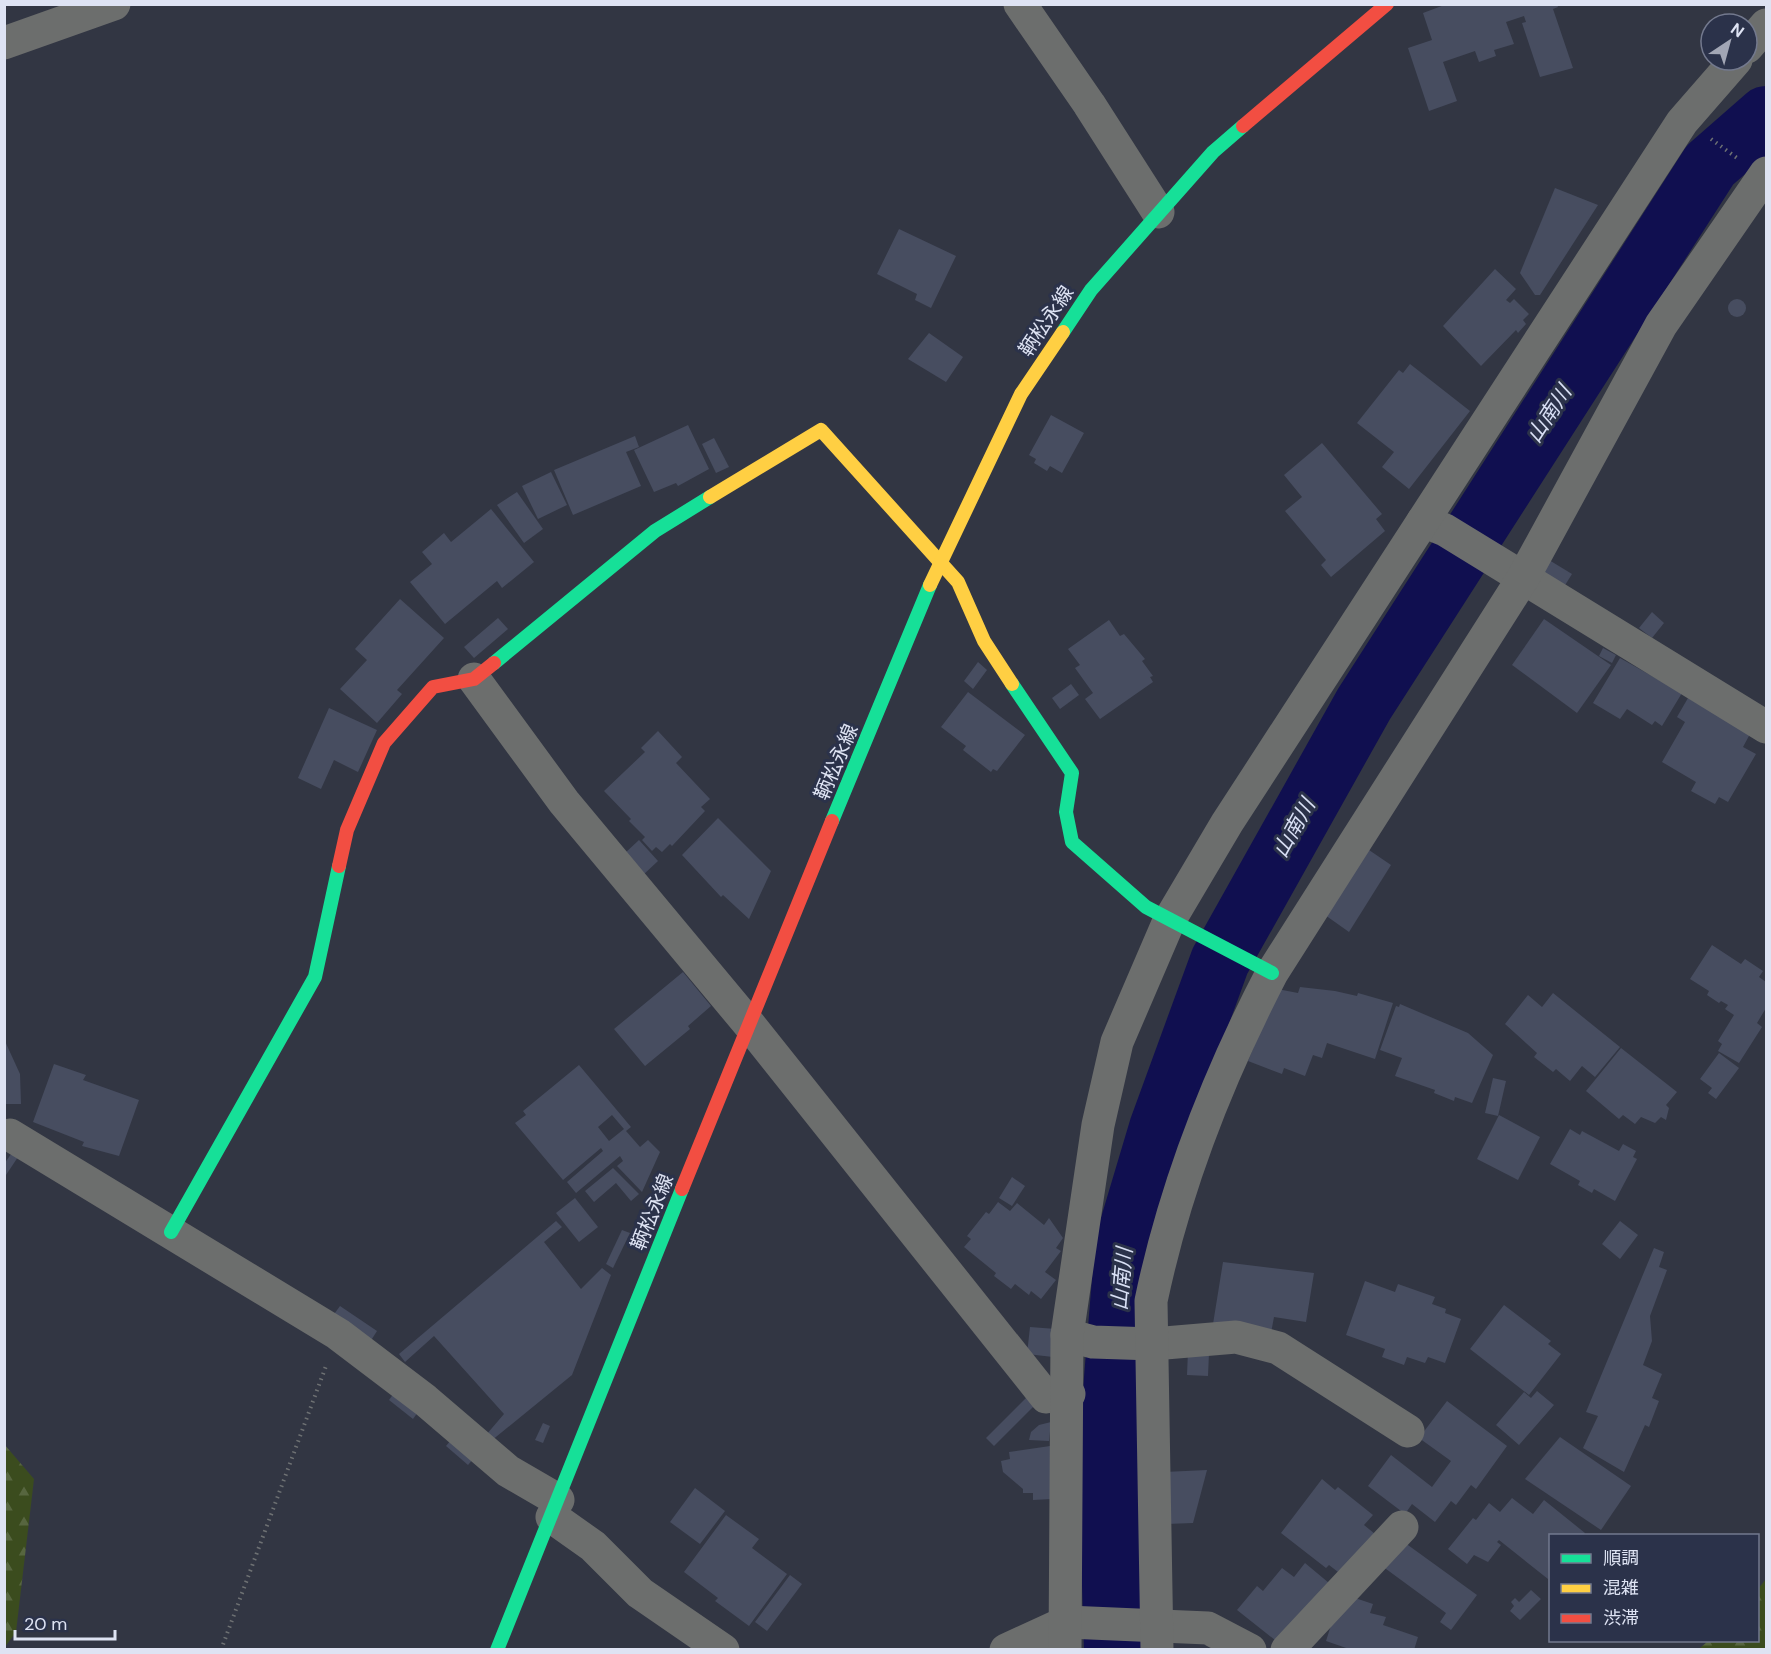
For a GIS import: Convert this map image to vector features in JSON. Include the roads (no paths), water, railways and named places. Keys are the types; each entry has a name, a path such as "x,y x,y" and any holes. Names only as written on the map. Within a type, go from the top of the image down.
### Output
{"main road":[{"name":"鞆松永線","path":"497,1650 748,1023 939,564 1021,394 1091,290 1158,212 1214,152 1387,4"},
{"path":"171,1232 315,977 347,830 384,743 433,687 474,679 654,531 821,430 939,564 958,582 984,640 1072,773 1066,812 1072,842 1146,907 1266,969"}],"street":[{"path":"4,43 114,4"},
{"path":"1020,4 1089,104 1158,212"},
{"path":"1074,1632 1069,1394 1080,1338 1098,1125 1117,1042 1180,926 1227,823 1434,526 1682,122 1726,72"},
{"path":"1152,1634 1145,1343 1151,1301 1160,1257 1185,1170 1266,969 1514,574 1752,166"},
{"path":"1434,526 1767,727"},
{"path":"474,679 564,802 748,1023 1046,1397 1069,1394"},
{"path":"10,1135 338,1334 425,1400 555,1508 640,1593 723,1650"},
{"path":"1080,1338 1145,1343 1236,1336 1278,1348 1408,1431"},
{"path":"1287,1650 1402,1527"},
{"path":"1006,1650 1074,1632 1152,1634 1208,1628 1250,1650"}],"waterway":[{"name":"山南川","path":"1114,1650 1108,1453 1125,1242 1159,1128 1220,961 1364,704 1710,165 1766,116"}]}
